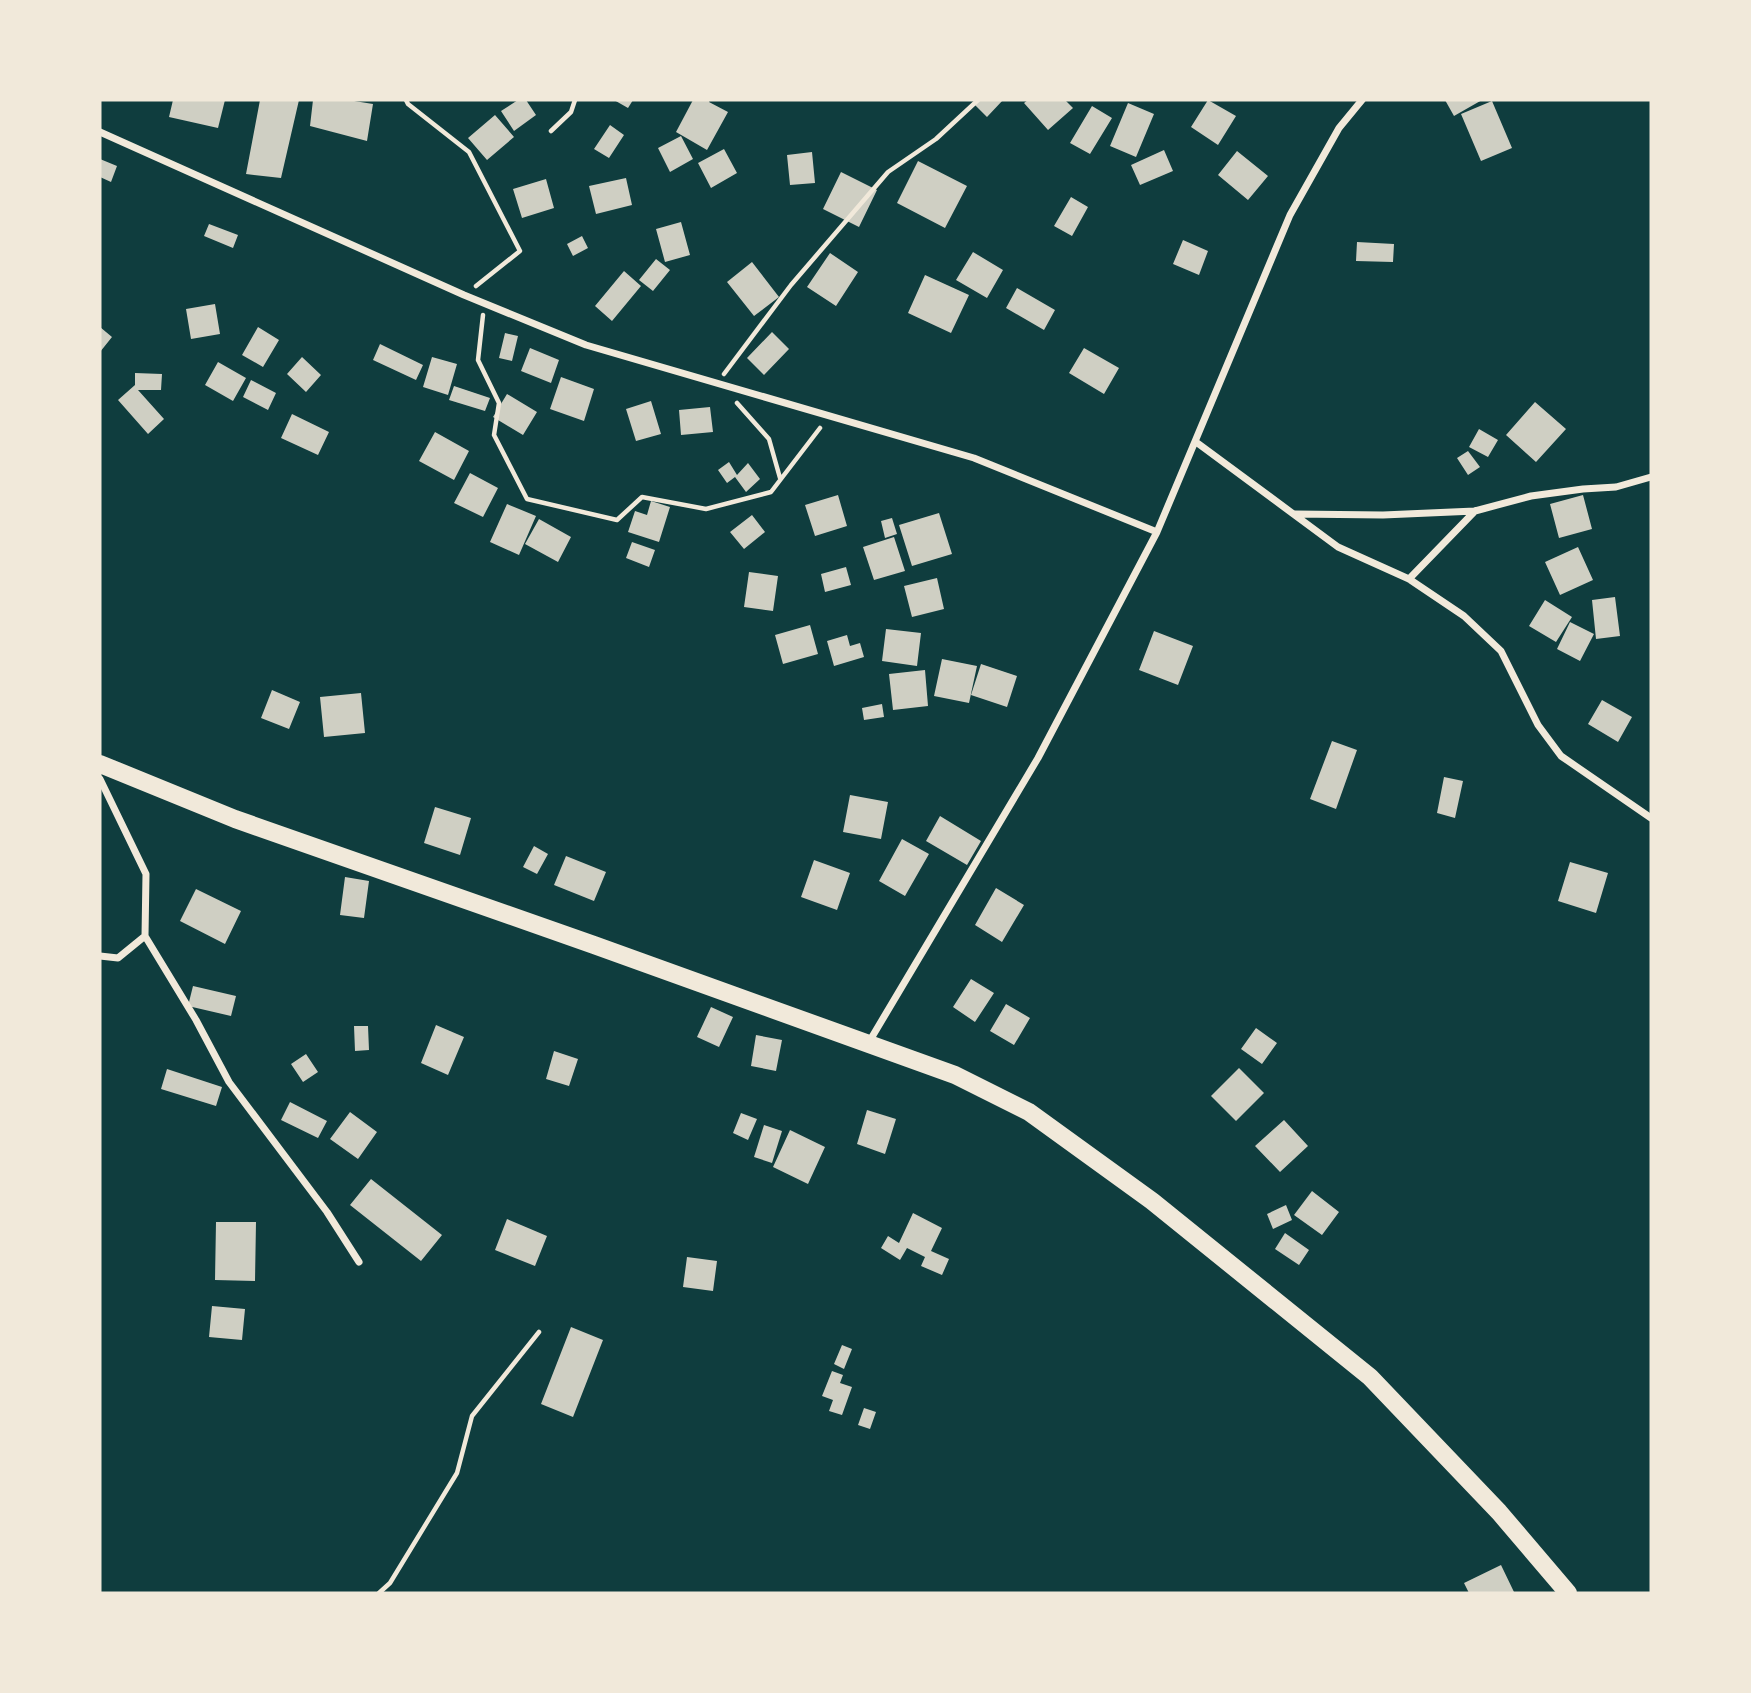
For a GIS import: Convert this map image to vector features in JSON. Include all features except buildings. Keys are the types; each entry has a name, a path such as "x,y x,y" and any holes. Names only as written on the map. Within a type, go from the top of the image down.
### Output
{"main road":[{"path":"100,764 235,819 955,1075 1029,1112 1152,1202 1370,1377 1499,1512 1568,1593"}],"street":[{"path":"868,1043 1038,758 1157,532 1290,215 1339,128 1362,100"},
{"path":"100,132 464,295 586,345 974,458 1157,532"},
{"path":"1196,442 1338,547 1409,579 1464,616 1501,651 1538,724 1561,756 1651,818"},
{"path":"1294,514 1475,511 1531,496 1616,487 1651,477"},
{"path":"1409,579 1475,511"},
{"path":"100,779 146,874 145,936 196,1020 229,1082 327,1212 359,1262"},
{"path":"100,956 118,958 145,936"}],"path":[{"path":"405,100 469,152 520,251 464,295"},
{"path":"551,131 571,112 575,100"},
{"path":"780,479 769,439 717,383 791,285 888,172 936,139 978,100"},
{"path":"484,303 478,360 499,403 494,435 527,499 617,520 642,497 706,509 771,492 829,416"},
{"path":"379,1593 390,1583 457,1473 472,1416 538,1332"}]}
